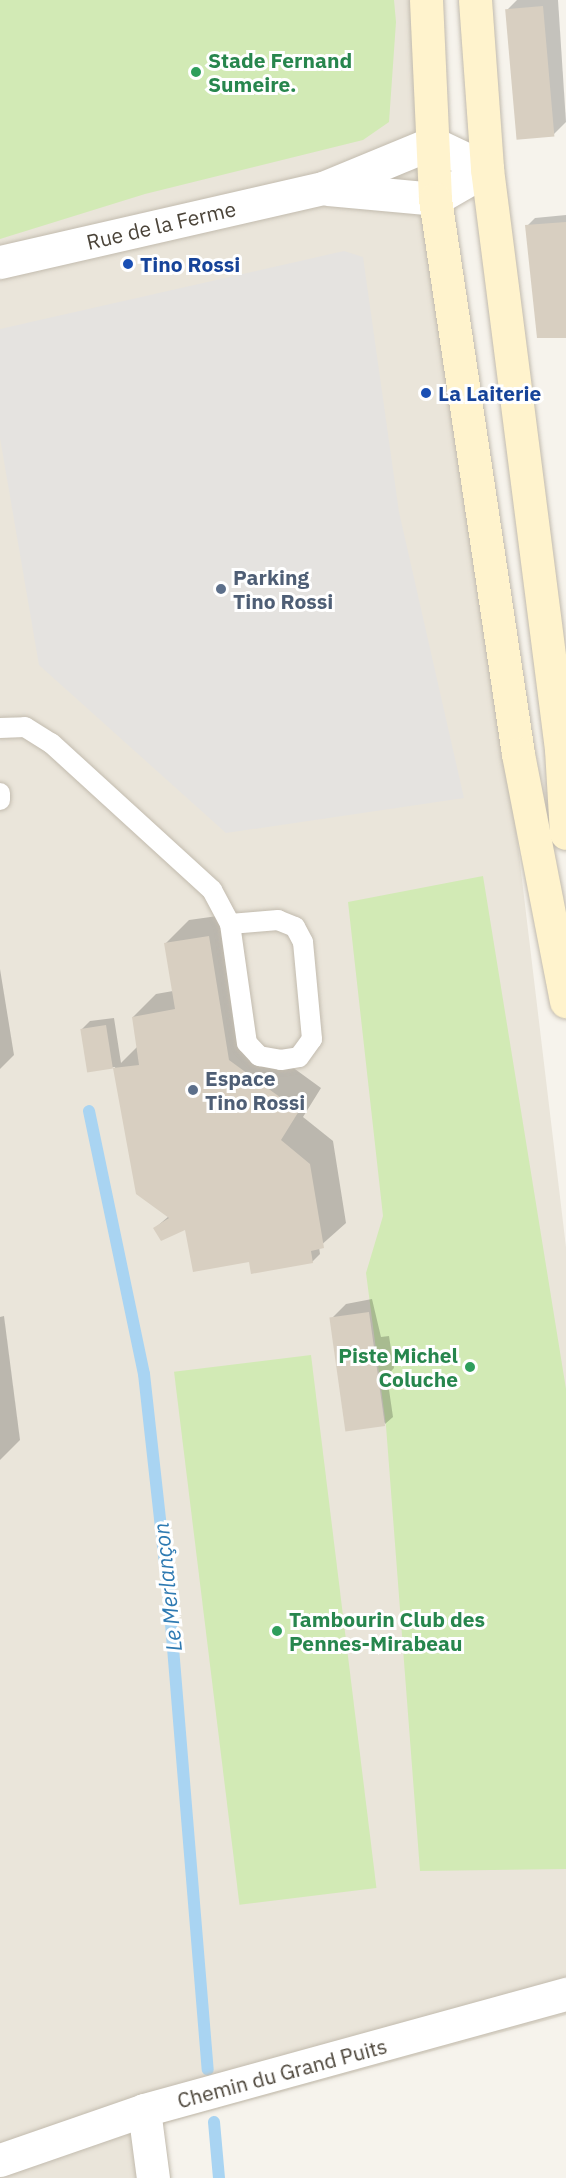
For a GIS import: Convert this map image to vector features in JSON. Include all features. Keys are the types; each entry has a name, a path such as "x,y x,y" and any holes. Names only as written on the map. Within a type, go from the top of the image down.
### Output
{"main road":[{"path":"426,0 435,199 518,754 566,1001"},
{"path":"475,0 487,169 561,749 566,833"}],"street":[{"path":"432,143 487,169"},
{"name":"Rue de la Ferme","path":"0,262 323,189 432,143"},
{"path":"435,199 487,169"},
{"name":"Rue de la Ferme","path":"323,189 435,199"},
{"name":"Chemin du Grand Puits","path":"0,2160 144,2110 566,1994"},
{"path":"144,2110 153,2178"}],"lane":[{"path":"0,728 25,727 51,743 212,890 230,924 247,1043 259,1056 281,1060 300,1057 312,1040 303,942 295,927 278,920 230,924"},
{"path":"0,793 0,800"}],"shaded area":[{"path":"0,0 428,0 446,245 566,1247 566,2015 163,2124 171,2178 0,2178"},
{"name":"Parking Tino Rossi","path":"344,251 363,257 399,512 464,798 226,833 39,665 0,438 0,329"}],"green space":[{"name":"Stade Fernand Sumeire.","path":"0,0 394,0 396,22 389,122 363,140 145,194 0,239"},
{"name":"Piste Michel Coluche","path":"483,876 566,1389 566,1869 420,1871 386,1426 366,1273 383,1216 348,902"},
{"name":"Tambourin Club des Pennes-Mirabeau","path":"311,1355 376,1888 239,1905 174,1372"}],"building":[{"path":"543,6 554,137 517,140 505,9"},
{"path":"566,222 566,338 537,338 525,225"},
{"name":"Espace Tino Rossi","path":"209,936 229,1060 299,1111 281,1140 310,1164 324,1248 311,1251 313,1263 251,1274 249,1262 193,1272 185,1230 161,1241 153,1228 169,1218 136,1194 113,1068 139,1065 132,1017 175,1009 164,943"},
{"path":"106,1025 113,1068 87,1073 80,1029"},
{"path":"369,1312 385,1426 345,1431 329,1318"}],"waterway":[{"name":"Le Merlançon","path":"89,1111 144,1374 169,1599 208,2069"},
{"name":"Le Merlançon","path":"214,2122 219,2178"}],"place":[{"name":"Stade Fernand Sumeire.","path":"196,72"},
{"name":"Tino Rossi","path":"128,264"},
{"name":"La Laiterie","path":"426,393"},
{"name":"Parking Tino Rossi","path":"221,589"},
{"name":"Espace Tino Rossi","path":"193,1090"},
{"name":"Piste Michel Coluche","path":"470,1367"},
{"name":"Tambourin Club des Pennes-Mirabeau","path":"277,1631"}]}
